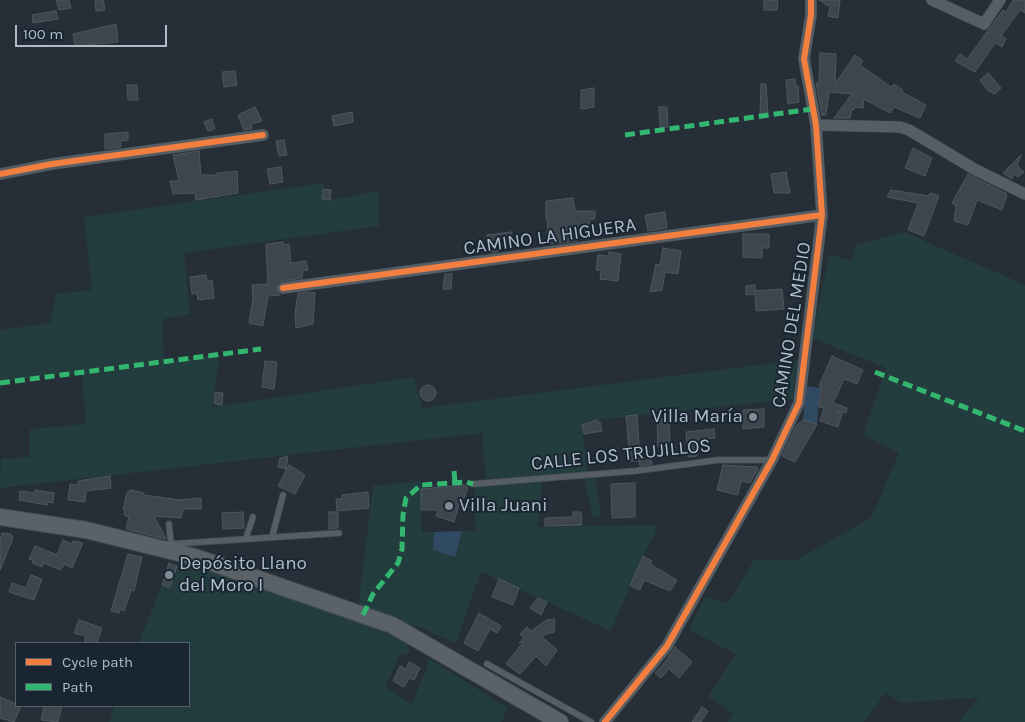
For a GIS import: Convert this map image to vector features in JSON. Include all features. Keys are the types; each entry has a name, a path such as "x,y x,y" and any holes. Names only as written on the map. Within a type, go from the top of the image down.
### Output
{"main road":[{"path":"0,517 86,530 170,547 392,625 560,722"}],"street":[{"name":"CAMINO DEL MEDIO","path":"605,722 667,646 772,460 799,403 822,215 816,125 804,59 811,16 811,0"},
{"path":"932,0 984,24 1000,0"},
{"path":"816,125 900,127 909,130 976,170 1025,194"},
{"path":"0,174 52,164 263,135"},
{"name":"CAMINO LA HIGUERA","path":"283,288 822,215"}],"lane":[{"name":"CALLE LOS TRUJILLOS","path":"474,484 650,470 718,460 772,460"},
{"path":"272,537 282,495"},
{"path":"246,538 253,517"},
{"path":"169,524 170,547 246,538 339,533"},
{"path":"487,664 591,722"}],"green space":[{"path":"323,183 322,199 337,199 379,191 379,226 184,253 190,314 163,319 164,362 220,354 212,407 414,377 422,408 798,360 793,399 587,421 587,424 582,425 588,472 486,480 482,433 0,488 1,459 30,457 30,429 86,424 82,374 49,375 0,383 0,330 50,323 56,294 92,290 84,217"},
{"path":"904,232 1025,285 1025,722 959,722 979,697 902,703 885,693 864,722 728,722 733,713 708,697 736,654 689,630 705,597 728,603 754,560 796,560 871,518 899,453 863,435 886,368 812,338 829,255 852,260 856,245"},
{"path":"595,477 601,516 593,517 584,478"},
{"path":"421,481 422,532 434,532 433,550 454,556 462,531 476,531 474,487 543,481 537,527 657,525 655,534 643,556 611,631 481,572 456,643 424,629 358,608 373,486"},
{"path":"180,558 386,629 408,640 409,653 400,655 385,687 412,704 430,659 508,708 501,722 109,722 115,707 190,707 190,642 139,642 162,585 170,587"}],"water":[{"path":"806,386 820,388 817,424 803,420"},
{"path":"462,531 455,557 433,550 434,532"}],"building":[{"path":"56,0 69,0 71,8 59,10"},
{"path":"95,0 103,0 105,10 96,11"},
{"path":"764,0 778,0 777,10 764,10"},
{"path":"819,0 840,0 838,18 828,16 830,7"},
{"path":"1013,0 1025,0 1025,13 1020,10 1001,36 1006,39 1002,47 995,43 975,72 955,61 960,54 967,59 1003,10 1006,12"},
{"path":"56,11 58,19 33,23 32,15"},
{"path":"116,24 118,42 75,46 73,34"},
{"path":"820,53 836,54 835,84 855,55 863,61 860,65 891,87 894,84 903,90 902,92 926,105 920,118 894,107 890,113 864,99 863,108 855,107 854,110 852,109 850,118 834,118 852,94 829,92 826,115 822,115 816,83 819,84"},
{"path":"235,71 237,85 224,87 222,72"},
{"path":"988,73 1001,88 995,94 988,91 980,80"},
{"path":"795,79 796,86 798,86 799,102 788,104 786,80"},
{"path":"761,84 766,84 768,113 760,114"},
{"path":"127,85 137,85 138,100 128,100"},
{"path":"594,88 594,107 581,109 581,90"},
{"path":"255,107 262,121 251,124 252,129 244,130 238,115"},
{"path":"659,107 667,107 668,127 660,128"},
{"path":"352,112 353,122 334,126 332,116"},
{"path":"212,119 215,129 208,131 204,122"},
{"path":"128,132 128,140 120,141 121,147 105,149 105,134"},
{"path":"284,140 287,155 279,156 276,141"},
{"path":"913,148 932,158 925,176 905,168"},
{"path":"199,151 201,175 217,175 217,173 237,171 238,193 196,200 195,193 173,194 170,181 179,181 173,155"},
{"path":"1021,155 1017,166 1024,172 1018,177 1014,174 1012,179 1003,173"},
{"path":"281,167 283,182 270,184 267,169"},
{"path":"786,172 790,193 774,193 771,174"},
{"path":"968,174 1007,194 1002,210 977,200 968,225 954,221 956,206 952,203"},
{"path":"323,189 331,190 330,200 322,199"},
{"path":"891,190 929,196 930,193 939,196 924,236 908,230 918,203 887,197"},
{"path":"573,198 575,211 595,211 595,219 590,219 589,227 579,226 578,241 546,244 548,220 546,219 546,201"},
{"path":"665,212 667,228 648,231 645,215"},
{"path":"511,232 513,244 499,246 500,251 489,253 487,235"},
{"path":"743,234 769,234 769,248 762,248 762,258 743,257"},
{"path":"283,242 283,245 289,244 291,263 306,261 308,270 303,271 302,278 278,282 276,289 280,295 268,296 263,326 249,323 253,298 252,285 268,284 266,244"},
{"path":"663,248 681,251 678,274 665,272 662,290 650,292 656,264 660,265"},
{"path":"609,252 621,254 618,281 600,279 601,271 596,270 598,255 609,256"},
{"path":"445,274 452,274 451,289 443,289"},
{"path":"206,275 207,281 212,280 214,298 198,300 197,293 192,294 190,277"},
{"path":"755,285 755,291 782,289 784,309 756,311 755,294 746,295 746,286"},
{"path":"298,293 315,293 313,324 296,328 295,314"},
{"path":"832,356 863,370 857,384 844,379 833,403 847,408 846,413 837,411 842,414 838,427 820,421 824,408 819,407 821,387 819,386"},
{"path":"265,361 277,362 274,389 262,387"},
{"path":"428,385 434,387 436,393 434,399 428,401 422,399 420,393 422,387"},
{"path":"215,392 223,393 222,405 214,404"},
{"name":"Villa María","path":"764,409 764,427 743,429 743,410"},
{"path":"637,415 640,457 651,456 652,464 640,466 639,461 630,461 626,416"},
{"path":"669,418 670,447 658,447 657,419"},
{"path":"597,420 598,423 600,422 602,431 584,434 582,425"},
{"path":"803,420 817,424 795,462 782,456 796,426"},
{"path":"714,429 715,438 707,439 708,445 696,446 697,456 688,457 686,432"},
{"path":"288,456 286,469 278,467 280,458"},
{"path":"289,465 305,475 295,494 278,486"},
{"path":"723,465 757,467 758,469 750,483 741,481 738,495 717,490"},
{"path":"110,476 111,488 86,491 85,502 68,500 70,484 78,485 78,481"},
{"path":"635,483 635,517 612,518 611,484"},
{"name":"Villa Juani","path":"464,485 468,488 464,498 461,497 454,522 436,516 438,510 421,510 421,489"},
{"path":"35,490 54,493 53,503 48,502 47,505 19,500 20,491 35,493"},
{"path":"131,490 144,493 144,495 180,500 201,498 201,509 183,509 181,518 154,516 166,539 126,529 129,517 124,515 125,510 123,509 127,493"},
{"path":"368,492 369,508 337,511 336,499 342,499 342,495"},
{"path":"243,512 244,528 223,529 222,513"},
{"path":"329,512 338,512 338,528 329,529"},
{"path":"573,512 581,512 582,525 545,526 545,518 573,517"},
{"path":"2,533 11,534 13,538 0,570 0,539"},
{"path":"63,540 72,544 73,541 83,543 72,568 64,564 61,570 43,563 42,567 32,563 33,560 29,559 35,546 57,555"},
{"path":"128,554 142,557 134,591 131,590 124,611 120,609 119,613 111,611"},
{"path":"643,556 652,561 650,564 677,580 670,591 644,580 640,590 630,586"},
{"name":"Depósito Llano del Moro I","path":"169,563 177,566 170,587 162,585"},
{"path":"31,575 42,579 34,600 9,592 12,583 26,588"},
{"path":"499,579 519,588 513,605 492,597"},
{"path":"538,598 547,602 541,615 530,608"},
{"path":"479,613 501,626 497,633 490,629 478,651 464,643"},
{"path":"555,619 554,632 541,636 557,650 546,666 536,656 520,674 506,664 524,641 519,643 524,638 520,634 527,627 531,631 547,620"},
{"path":"79,620 102,628 97,642 84,642 86,636 74,633"},
{"path":"675,647 692,662 679,678 669,669 661,678 655,673"},
{"path":"409,662 420,668 414,680 409,678 404,687 393,681 400,666 406,669"},
{"path":"0,697 15,703 15,707 21,707 14,722 0,718"},
{"path":"44,707 62,707 58,722 41,720"},
{"path":"702,707 708,711 701,722 692,722"}],"marked path":[{"path":"625,135 812,109"},
{"path":"0,383 261,349"},
{"path":"875,372 1025,431"},
{"path":"454,471 455,482"},
{"path":"363,615 373,594 398,563 402,549 403,515 406,498 421,485 466,482 473,484"}],"cycle path":[{"path":"605,722 667,646 772,460 799,403 822,215 816,125 804,59 811,15 811,0"},
{"path":"0,174 52,164 263,135"},
{"path":"283,288 822,215"}],"place":[{"name":"Villa María","path":"753,417"},
{"name":"Villa Juani","path":"449,506"},
{"name":"Depósito Llano del Moro I","path":"169,575"}]}
